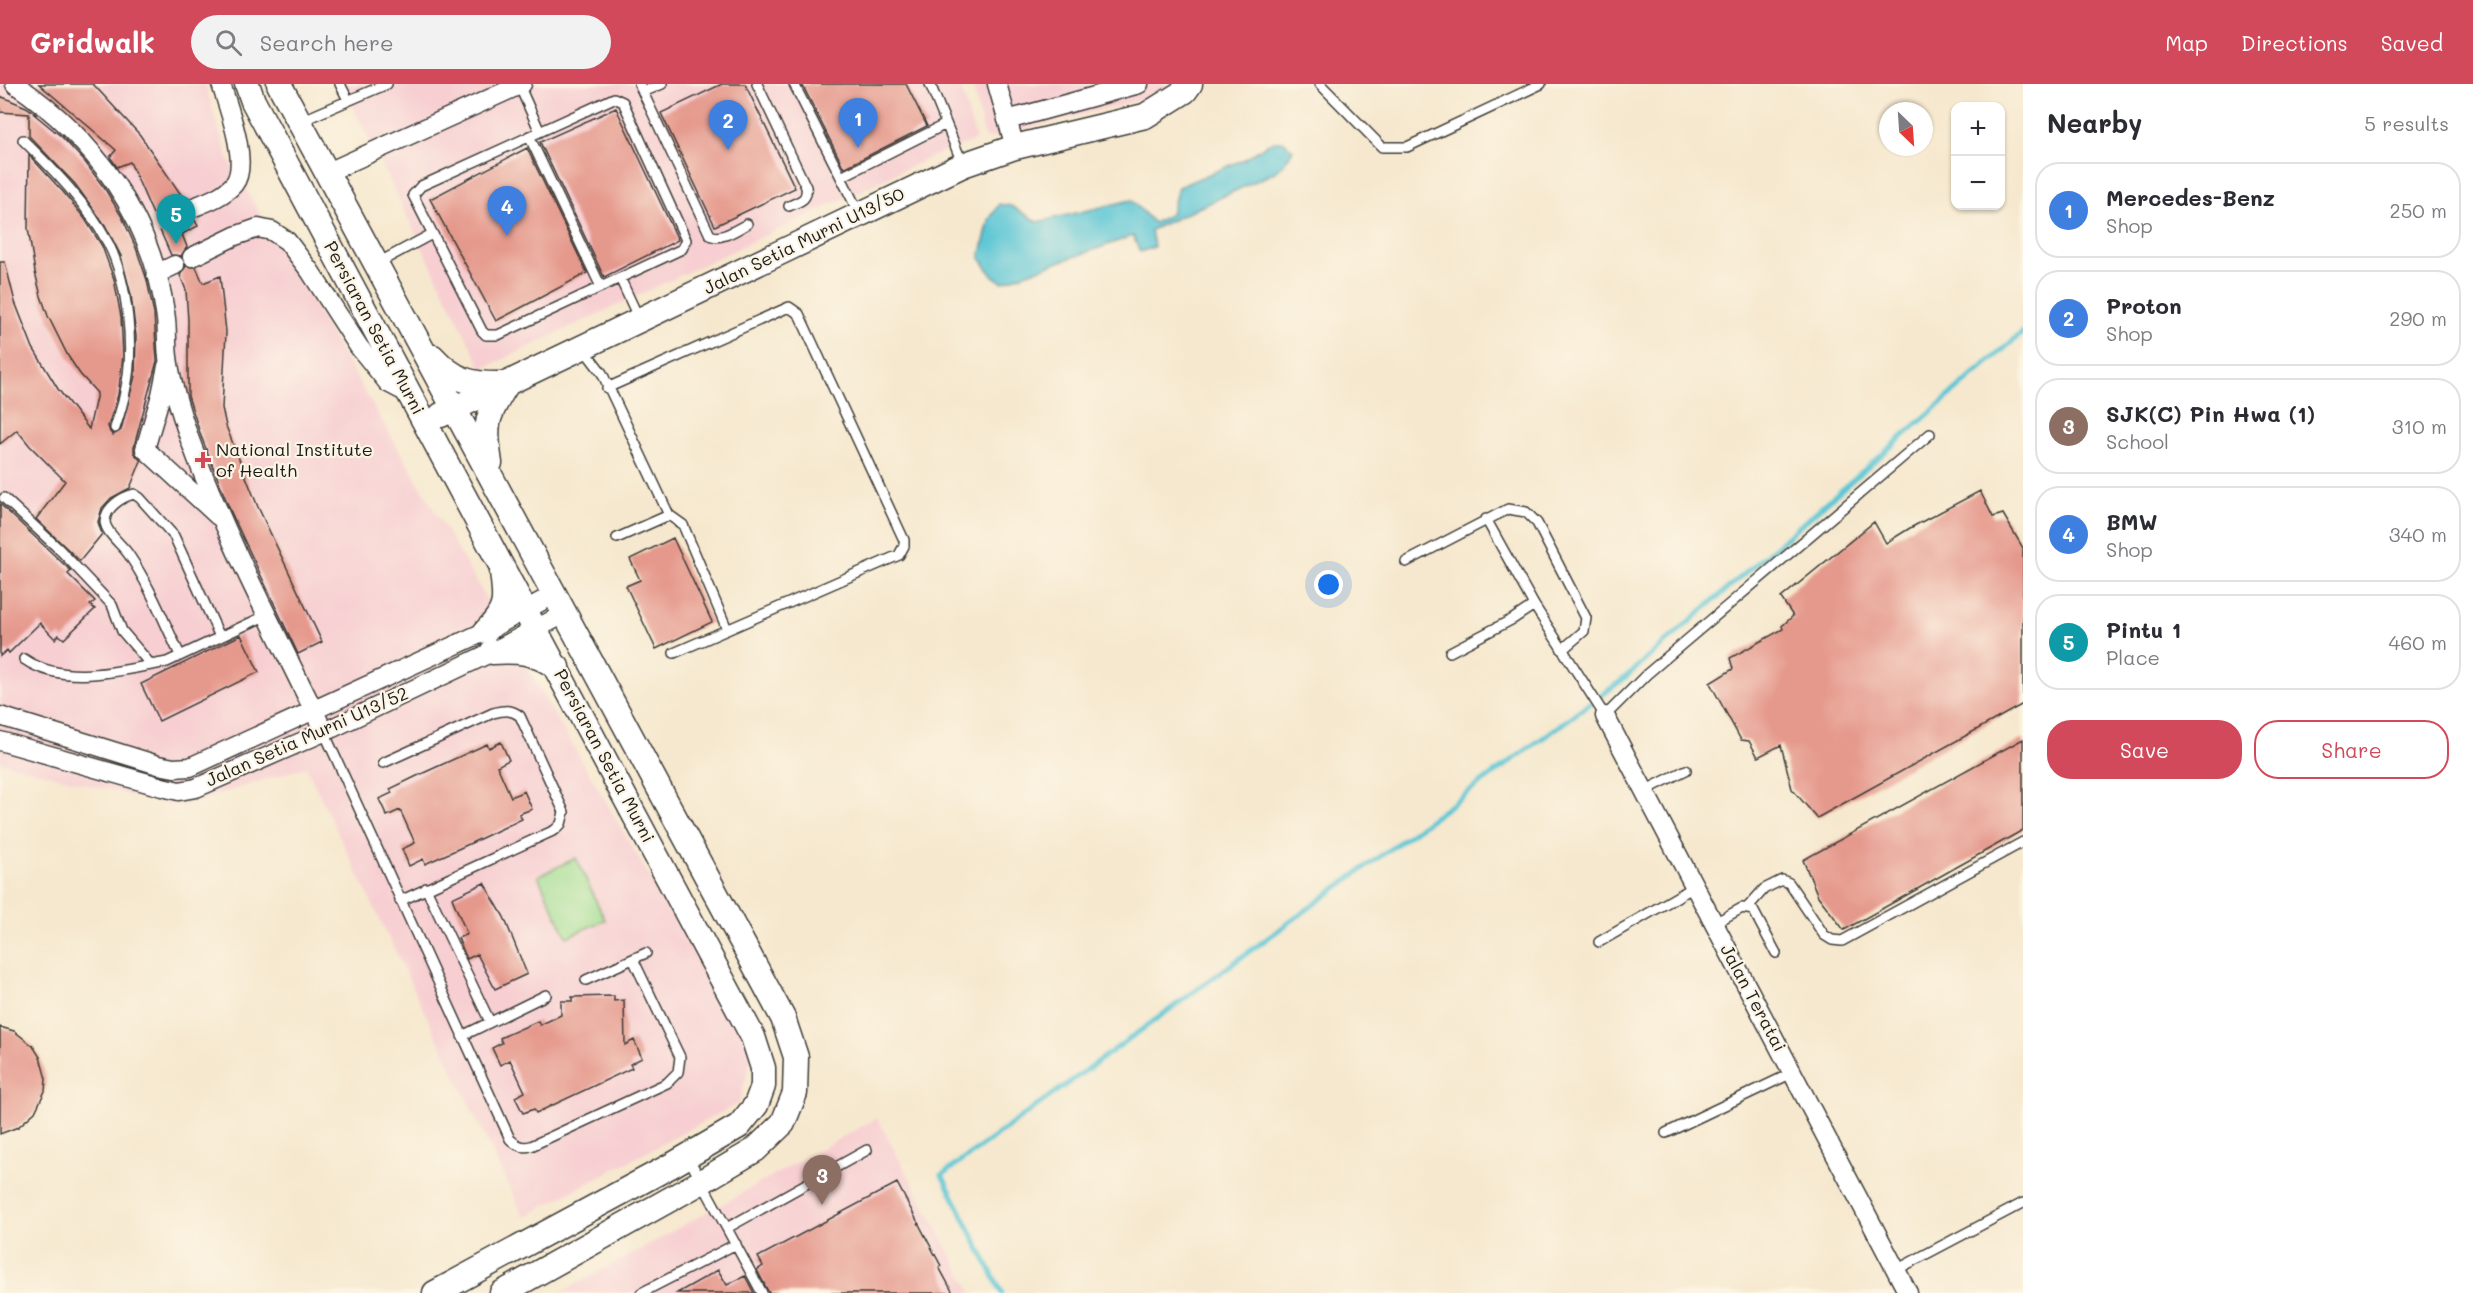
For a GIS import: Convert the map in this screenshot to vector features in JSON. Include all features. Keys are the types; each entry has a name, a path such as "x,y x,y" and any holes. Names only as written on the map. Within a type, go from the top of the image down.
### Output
{"street":[{"path":"15,84 54,113 89,148 148,226 165,312 168,358 190,438 220,519 324,732"},
{"path":"189,209 223,194 235,183 241,170 237,140 221,84"},
{"name":"Persiaran Setia Murni","path":"247,84 253,101 501,561 753,1037 763,1068 763,1086 756,1105 738,1125 688,1156 435,1293"},
{"name":"Persiaran Setia Murni","path":"279,84 456,408 783,1018 796,1057 795,1093 783,1123 755,1150 502,1293"},
{"path":"997,84 1015,147"},
{"path":"1007,120 1099,89 1139,84"},
{"name":"Jalan Setia Murni U13/50","path":"425,423 963,165 1015,147 1144,116 1185,91 1190,84"},
{"path":"326,173 520,85"},
{"path":"156,274 235,236 258,228 272,231 287,241 310,271 359,347 388,383 409,394"},
{"path":"416,337 439,363 465,382 481,385 507,384"},
{"path":"168,358 161,396 145,449 220,519"},
{"path":"493,480 486,437 487,420 507,384"},
{"path":"501,561 505,593 504,607 489,642 532,654 557,667"},
{"name":"Jalan Setia Murni U13/52","path":"0,741 179,790 196,788 324,732 560,604"},
{"name":"Jalan Setia Murni U13/52","path":"0,716 174,768 190,767 314,711 489,642"},
{"name":"Jalan Teratai","path":"1601,710 1908,1293"}],"lane":[{"path":"340,84 348,100"},
{"path":"300,121 387,84"},
{"path":"662,84 641,88 710,234 720,237 747,224"},
{"path":"757,84 806,187 805,199 789,206"},
{"path":"794,84 860,214"},
{"path":"930,84 963,165"},
{"path":"1320,84 1382,147 1407,147 1541,84"},
{"path":"520,85 540,132"},
{"path":"614,98 623,102 686,240 682,249 498,335 486,335 413,195 415,190 529,136 614,98"},
{"path":"841,177 946,124"},
{"path":"529,136 601,287"},
{"path":"23,140 51,167 81,202 109,244 116,265 126,310 129,360 126,391 115,428"},
{"path":"376,264 432,234"},
{"path":"620,278 640,320"},
{"path":"607,388 784,308 789,308 799,314 904,540 904,546 899,555 674,653"},
{"path":"582,348 602,373 607,388 669,515 683,525 727,629"},
{"path":"1486,519 1534,605 1601,710 1647,674 1930,434"},
{"path":"180,655 134,562 105,523 109,511 124,497 134,494 140,498 174,536 220,637"},
{"path":"4,498 60,550 112,604 124,635 151,664"},
{"path":"1406,562 1508,509 1519,510 1532,517 1541,530 1586,618 1584,630 1562,650"},
{"path":"617,538 669,515"},
{"path":"1450,652 1513,620 1534,605"},
{"path":"24,659 38,668 67,674 105,672 166,662 267,615"},
{"path":"383,764 493,713 514,711 520,716 563,807 565,817 555,830 400,900"},
{"path":"324,732 510,1139 522,1148 531,1146 667,1083 678,1072 680,1057 633,959"},
{"path":"1644,791 1686,770"},
{"path":"1713,924 1747,908 1764,889 1782,880 1789,883 1824,934 1832,940 1842,940 2023,842"},
{"path":"1599,942 1694,887"},
{"path":"426,888 490,1022"},
{"path":"1747,908 1753,910 1776,953"},
{"path":"586,980 646,953"},
{"path":"462,1036 546,994"},
{"path":"1666,1133 1792,1073"},
{"path":"727,1228 867,1150"},
{"path":"688,1156 762,1293"},
{"path":"1896,1270 2023,1203"},
{"path":"641,1293 736,1244"}],"shaded area":[{"name":"National Institute of Health","path":"0,84 205,84 228,159 753,1052 739,1103 524,1217 306,767 184,805 160,803 0,762"},
{"path":"342,84 960,84 976,140 944,151 482,369"},
{"path":"972,84 1176,84 1173,92 985,139"},
{"path":"877,1118 972,1293 561,1293"}],"green space":[{"path":"576,858 605,920 567,937 538,876"}],"water":[{"path":"1283,141 1293,150 1283,165 1273,173 1151,230 1154,247 1140,252 1133,236 1002,282 993,276 980,258 989,220 999,204 1011,206 1038,222 1131,200 1154,223 1171,214 1178,187 1245,159 1269,143"}],"building":[{"path":"39,84 93,84 140,135 184,199 178,207 179,214 187,220 194,219 198,226 182,234 187,247 181,256 171,255 130,162 117,167 110,157 116,150"},
{"path":"722,84 745,84 795,188 715,226 661,113"},
{"path":"802,84 906,84 927,126 844,168"},
{"path":"0,96 26,107 62,137 105,189 122,217 136,248 147,280 154,314 157,361 134,446 134,453 141,461 130,488 111,498 102,508 98,522 102,534 80,561 36,519 65,481 17,430 0,444 0,262 5,262 15,302 33,348 58,389 89,429 97,393 68,356 48,316 41,296 28,228 29,155 85,219 102,246 114,279 121,317 123,356 118,395 108,426 113,435 121,430 135,376 136,336 131,295 121,256 105,225 75,184 29,136 29,114 0,112"},
{"path":"616,108 678,240 604,277 540,142"},
{"path":"527,148 587,273 496,321 430,199"},
{"path":"186,266 196,267 203,283 220,276 226,332 222,408 226,426 258,507 322,642 298,654 230,510 188,396 188,320 186,290 180,275"},
{"path":"1980,491 1993,517 2003,514 2023,548 2023,704 1817,818 1792,789 1781,745 1758,757 1749,741 1741,740 1710,683 1733,669 1730,658 1783,629 1782,626 1793,616 1781,598 1874,522 1886,543"},
{"path":"0,504 71,571 68,574 95,601 90,605 95,609 64,639 59,635 55,639 40,623 9,653 7,650 0,656"},
{"path":"673,538 712,622 656,649 626,586 640,580 630,559"},
{"path":"241,635 259,672 159,721 141,684"},
{"path":"2023,739 2023,830 1844,930 1818,896 1803,860"},
{"path":"501,742 509,760 497,766 511,797 524,791 532,809 519,814 522,819 469,844 425,864 423,859 409,866 402,849 415,843 400,810 387,816 379,799 392,793 390,789 419,775 487,744 489,748"},
{"path":"484,883 504,917 527,974 495,989 477,954 467,959 458,938 467,934 452,898"},
{"path":"614,996 614,1001 624,1000 625,1045 634,1040 642,1058 630,1064 632,1068 536,1113 534,1109 523,1113 515,1097 525,1092 510,1060 500,1065 492,1048 502,1043 500,1038 538,1021 540,1025 561,1015 561,1001 572,1001 572,997"},
{"path":"0,1027 14,1031 33,1046 40,1057 46,1079 45,1091 35,1112 18,1127 0,1134"},
{"path":"897,1183 953,1293 769,1293 757,1270 763,1266 758,1257"},
{"path":"718,1270 727,1285 745,1276 754,1293 677,1293"}],"waterway":[{"path":"1002,1293 942,1175 1621,681 2023,332"}],"tunnel":[{"path":"155,223 189,209"}],"place":[{"name":"Mercedes-Benz","path":"858,148"},
{"name":"Proton","path":"728,150"},
{"name":"BMW","path":"507,236"},
{"name":"Pintu 1","path":"176,244"},
{"name":"National Institute of Health","path":"203,460"},
{"name":"SJK(C) Pin Hwa (1)","path":"822,1205"}]}
